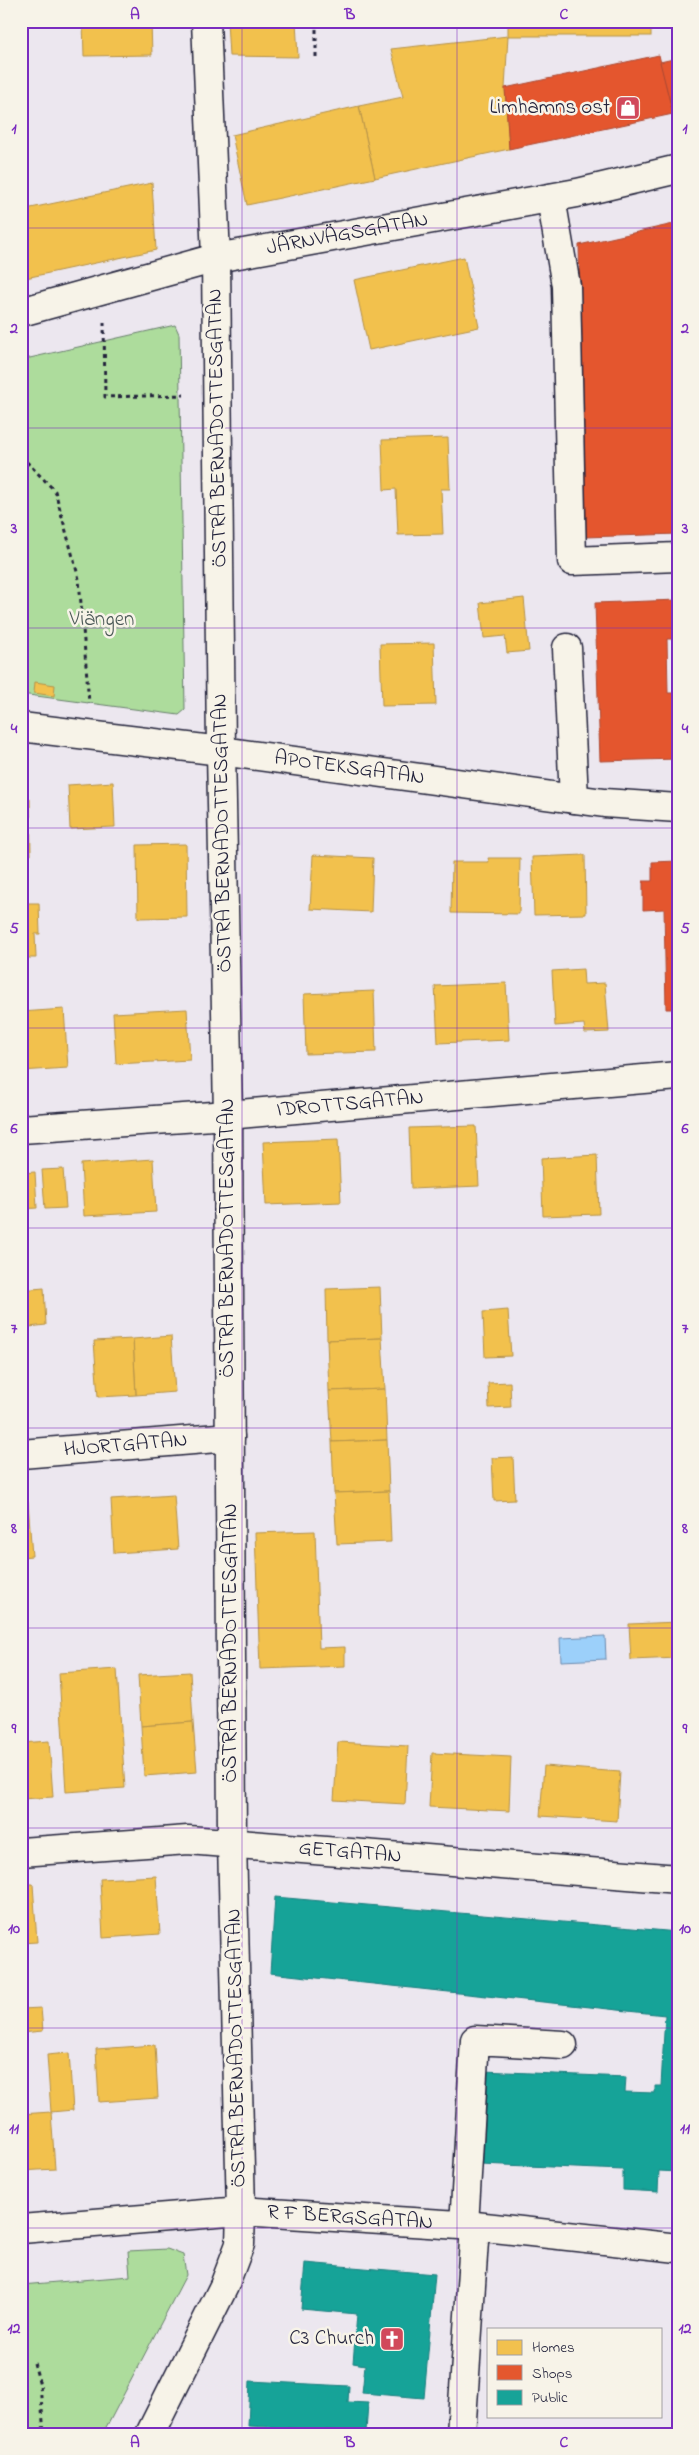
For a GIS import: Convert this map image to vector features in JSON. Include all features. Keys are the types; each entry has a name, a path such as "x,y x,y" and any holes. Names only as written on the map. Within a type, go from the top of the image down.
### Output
{"street":[{"name":"ÖSTRA BERNADOTTESGATAN","path":"150,2434 224,2286 240,2244 241,2211 232,1842 228,1115 221,751 216,258 206,21"},
{"name":"JÄRNVÄGSGATAN","path":"21,312 216,258 550,198 678,169"},
{"path":"550,198 566,286 572,561 678,556"},
{"path":"567,648 574,799"},
{"name":"APOTEKSGATAN","path":"21,727 221,751 574,799 678,808"},
{"name":"IDROTTSGATAN","path":"21,1129 228,1115 678,1076"},
{"name":"HJORTGATAN","path":"21,1454 230,1437"},
{"name":"GETGATAN","path":"21,1852 188,1840 678,1879"},
{"path":"461,2434 476,2040 563,2045"},
{"name":"R F BERGSGATAN","path":"21,2229 241,2211 469,2226 678,2248"}],"path":[{"path":"316,21 316,58"},
{"path":"104,289 105,397 217,394"},
{"path":"21,456 55,491 79,579 92,735"},
{"path":"34,2362 40,2384 44,2434"}],"green space":[{"name":"Viängen","path":"175,325 179,334 185,710 179,715 21,694 21,360"},
{"path":"167,2249 183,2255 186,2275 103,2434 21,2434 21,2285 130,2276 128,2251"}],"water":[{"path":"605,1636 606,1659 561,1661 560,1638"}],"building: Homes":[{"path":"83,21 151,21 152,55 84,56"},
{"path":"227,21 296,21 298,57 229,56"},
{"path":"508,21 651,21 651,36 508,36"},
{"path":"508,36 505,88 509,149 375,178 359,106 403,97 391,49"},
{"path":"359,106 375,178 247,205 232,135"},
{"path":"152,183 156,250 21,279 21,210"},
{"path":"464,257 479,327 369,350 354,280"},
{"path":"448,438 450,489 441,489 443,534 398,535 396,489 384,490 382,440"},
{"path":"524,598 529,651 507,653 505,636 484,638 480,603"},
{"path":"434,643 436,705 382,706 380,644"},
{"path":"35,682 55,685 54,696 34,693"},
{"path":"113,782 115,827 70,829 68,785"},
{"path":"21,799 30,799 31,855 21,855"},
{"path":"186,844 187,917 138,918 137,845"},
{"path":"313,855 373,858 371,912 310,909"},
{"path":"585,855 586,914 534,915 532,857"},
{"path":"488,858 520,858 519,914 451,913 452,862 489,862"},
{"path":"21,903 39,903 40,934 35,934 36,958 21,958"},
{"path":"583,969 584,984 605,983 609,1032 585,1033 584,1024 555,1026 552,971"},
{"path":"506,983 509,1040 438,1043 435,986"},
{"path":"374,991 376,1052 306,1054 304,994"},
{"path":"64,1009 68,1068 21,1071 21,1012"},
{"path":"187,1009 190,1060 116,1064 113,1013"},
{"path":"476,1126 479,1186 411,1189 409,1128"},
{"path":"338,1139 341,1202 266,1205 263,1142"},
{"path":"597,1155 599,1214 543,1216 541,1158"},
{"path":"153,1159 156,1212 84,1216 81,1164"},
{"path":"63,1169 66,1208 45,1209 42,1170"},
{"path":"35,1172 37,1208 21,1209 21,1173"},
{"path":"380,1287 382,1338 327,1340 326,1289"},
{"path":"44,1288 46,1325 21,1328 21,1290"},
{"path":"508,1310 511,1356 485,1357 483,1312"},
{"path":"171,1336 175,1392 136,1395 133,1339"},
{"path":"382,1338 385,1389 329,1391 327,1340"},
{"path":"133,1339 136,1395 98,1397 94,1341"},
{"path":"510,1382 511,1407 489,1408 488,1383"},
{"path":"385,1389 387,1440 332,1442 329,1391"},
{"path":"387,1440 389,1491 334,1493 332,1442"},
{"path":"513,1457 515,1500 494,1501 492,1458"},
{"path":"389,1491 391,1542 337,1544 334,1493"},
{"path":"174,1495 178,1549 114,1553 111,1499"},
{"path":"21,1502 28,1502 32,1556 21,1557"},
{"path":"315,1531 319,1648 345,1647 345,1666 260,1669 255,1533"},
{"path":"678,1622 678,1658 631,1660 629,1624"},
{"path":"117,1669 125,1788 66,1792 59,1673"},
{"path":"190,1672 193,1722 141,1726 138,1675"},
{"path":"193,1722 197,1772 144,1776 141,1726"},
{"path":"49,1741 53,1797 21,1799 21,1743"},
{"path":"338,1742 408,1746 405,1804 334,1800"},
{"path":"432,1753 511,1757 509,1811 429,1807"},
{"path":"544,1766 620,1772 617,1821 540,1816"},
{"path":"156,1876 160,1934 103,1938 100,1879"},
{"path":"21,1884 33,1884 37,1942 21,1943"},
{"path":"41,2008 43,2031 21,2033 21,2009"},
{"path":"155,2045 158,2098 99,2102 96,2049"},
{"path":"69,2053 73,2110 51,2112 47,2055"},
{"path":"51,2112 55,2169 21,2171 21,2114"}],"building: Shops":[{"path":"659,55 673,114 509,149 505,88"},
{"path":"678,58 678,113 673,114 660,62"},
{"path":"678,223 678,534 585,537 579,245"},
{"path":"678,600 678,639 667,639 668,693 678,693 678,759 600,761 595,603"},
{"path":"678,861 678,1009 666,1009 664,909 643,910 643,881 652,881 652,862"}],"building: Public":[{"path":"275,1897 678,1932 678,2172 659,2171 658,2192 623,2190 623,2170 480,2164 483,2071 626,2077 625,2092 655,2093 655,2086 661,2086 665,2015 270,1973"},
{"name":"C3 Church","path":"305,2263 435,2274 424,2398 362,2393 365,2365 353,2363 357,2314 301,2309"},
{"path":"250,2381 349,2386 348,2402 368,2403 366,2432 248,2426"}],"place":[{"name":"Limhamns ost","path":"628,108"},
{"name":"C3 Church","path":"392,2339"}]}
